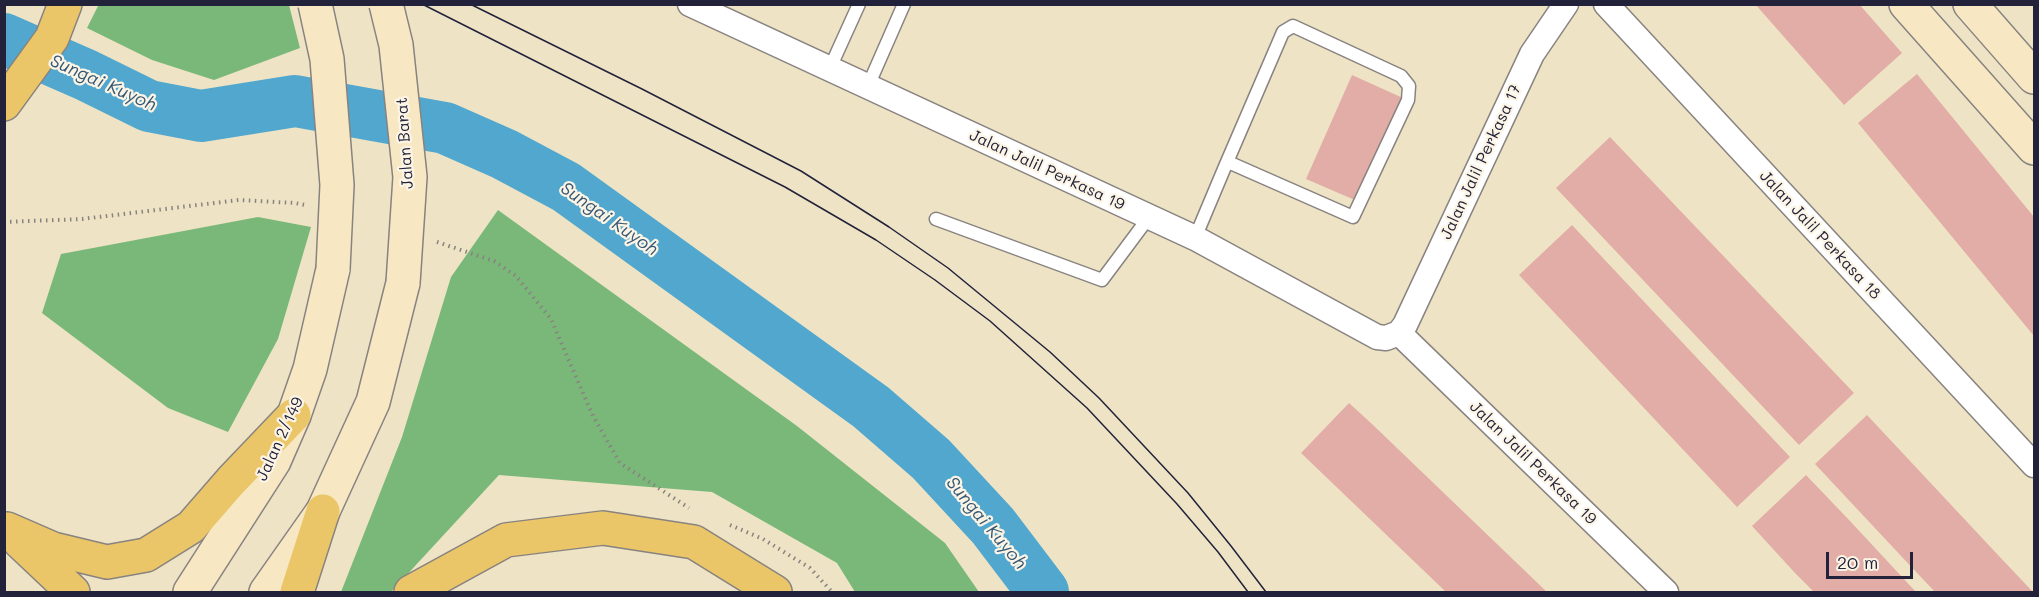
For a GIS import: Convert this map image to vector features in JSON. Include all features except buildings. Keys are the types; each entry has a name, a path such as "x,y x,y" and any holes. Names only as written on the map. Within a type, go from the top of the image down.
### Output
{"highway":[{"path":"4,104 52,38 65,4"},
{"path":"6,528 53,549 107,562 146,555 191,527 294,416"},
{"path":"297,592 323,511"},
{"path":"6,528 73,592"},
{"path":"411,592 506,540 603,528 694,542 775,592"}],"main road":[{"name":"Jalan 2/149","path":"190,592 274,462 294,416 310,369 333,269 337,185 327,59 315,4"},
{"name":"Jalan Barat","path":"323,511 373,402 403,283 410,177 396,45 386,4"},
{"path":"1906,4 2034,148"},
{"path":"1970,4 2034,77"},
{"path":"266,592 323,511"}],"street":[{"name":"Jalan Jalil Perkasa 19","path":"690,4 1195,238 1377,336 1386,338 1402,329 1666,592"},
{"name":"Jalan Jalil Perkasa 17","path":"1402,329 1532,54 1566,4"},
{"name":"Jalan Jalil Perkasa 18","path":"1606,4 2034,465"}],"lane":[{"path":"830,68 859,4"},
{"path":"868,86 904,4"},
{"path":"1195,238 1283,32 1293,26 1401,76 1409,86 1408,100 1353,217 1228,162"},
{"path":"936,219 1102,280 1149,217"}],"path":[{"path":"4,222 82,219 239,200 306,205"},
{"path":"431,240 494,261 516,276 551,319 593,416 620,463 688,508 699,512"},
{"path":"720,521 763,539 810,568 832,592"}],"green space":[{"path":"99,4 289,5 300,48 214,80 152,60 87,28"},
{"path":"498,210 797,426 945,543 979,592 855,592 837,563 712,492 499,475 391,592 341,592 402,437 451,277"},
{"path":"258,217 311,227 278,339 228,432 168,408 42,313 61,254"}],"waterway":[{"name":"Sungai Kuyoh","path":"4,39 149,106 201,116 295,101 445,128 504,154 566,187 871,407 931,459 993,526 1043,592"}],"tram line":[{"path":"422,4 785,187 876,240 935,280 990,321 1087,408 1177,504 1248,592"},
{"path":"470,4 801,171 948,268 1050,352 1099,398 1188,493 1266,592"}]}
